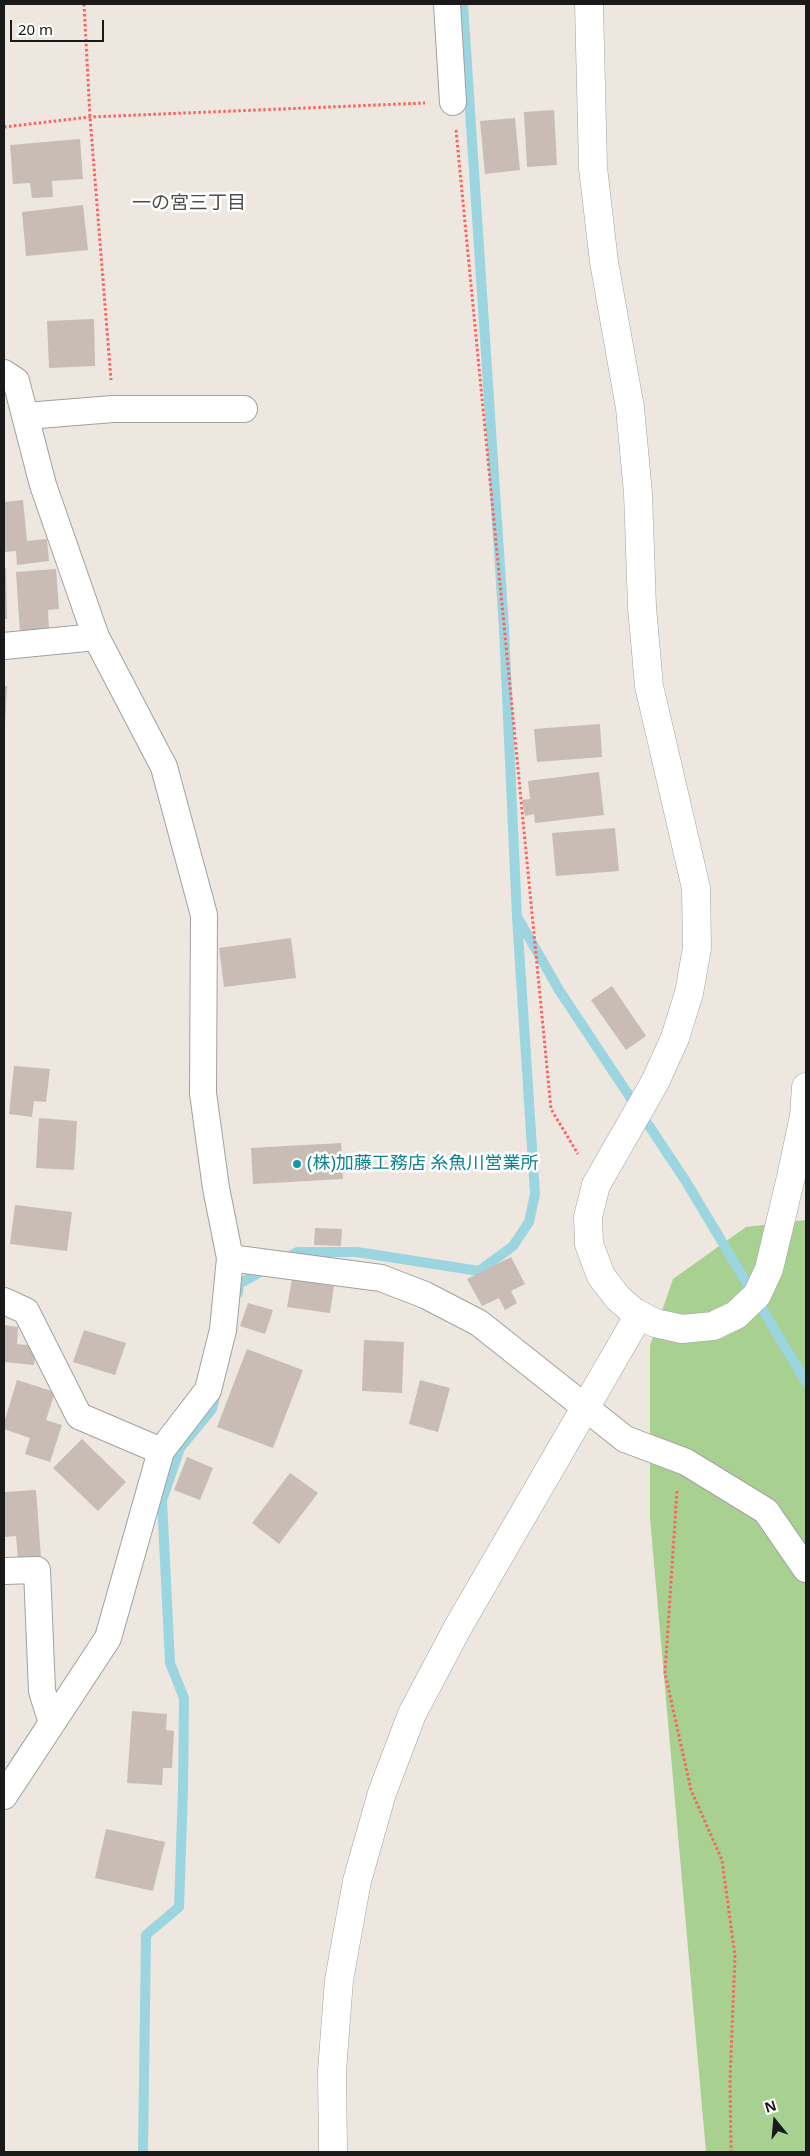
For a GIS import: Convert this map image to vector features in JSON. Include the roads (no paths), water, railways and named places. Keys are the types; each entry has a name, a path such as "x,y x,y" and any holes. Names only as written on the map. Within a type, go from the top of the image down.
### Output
{"street":[{"path":"447,4 453,102"},
{"path":"589,4 594,168 604,262 630,408 638,493 642,607 649,686 696,888 697,948 689,993 675,1038 655,1082 596,1185 588,1217 590,1244 601,1276 618,1298 639,1315 655,1323 682,1329 713,1326 736,1316 757,1295 770,1269 804,1116 806,1087"},
{"path":"4,373 16,381 42,485 96,637 164,767 204,915 203,1093 216,1188 230,1258 223,1330 208,1390 161,1451 108,1638 4,1796"},
{"path":"26,416 113,409 244,409"},
{"path":"4,646 96,637"},
{"path":"230,1258 381,1278 425,1295 480,1323 625,1440 686,1462 766,1511 806,1569"},
{"path":"4,1301 26,1310 79,1416 161,1451"},
{"path":"333,2152 332,2071 339,1980 358,1881 382,1794 412,1714 453,1636 639,1315"},
{"path":"4,1571 37,1570 42,1691 52,1723"}],"waterway":[{"path":"283,1260 297,1252 357,1252 479,1271 513,1246 529,1222 535,1194 517,917 504,628 463,4"},
{"path":"519,920 559,990 685,1180 806,1382"},
{"path":"238,1293 239,1284 266,1269"},
{"path":"143,2152 146,1935 179,1907 183,1790 184,1698 170,1663 162,1500 180,1448 212,1409 216,1393"}],"place":[{"name":"(株)加藤工務店 糸魚川営業所","path":"297,1164"}],"district":[{"name":"一の宮三丁目","path":"189,204"}]}
